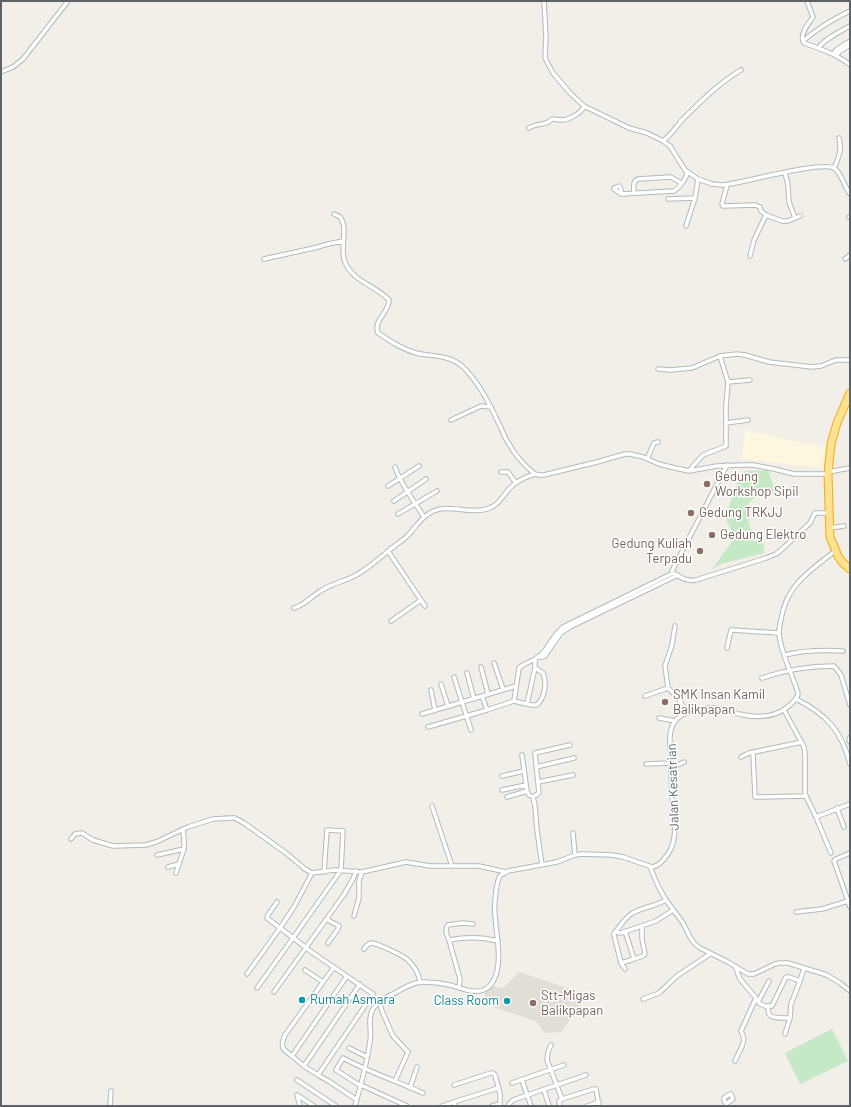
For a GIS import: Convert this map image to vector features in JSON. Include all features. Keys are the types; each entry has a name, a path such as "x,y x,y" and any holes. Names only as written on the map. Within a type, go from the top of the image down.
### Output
{"highway":[{"path":"850,393 837,423 831,444 828,473 830,537 835,551 842,562 850,569"}],"street":[{"path":"1,72 13,67 23,59 68,1"},
{"path":"544,1 546,37 545,57 553,73 560,82 584,106 629,128 647,132 663,141 670,146 687,172 698,179 712,184 727,185 820,167 834,168 838,172 850,194"},
{"path":"803,41 803,34 813,17 807,1"},
{"path":"803,41 824,25 850,11"},
{"path":"818,48 829,38 850,26"},
{"path":"803,41 804,43 846,61 850,65"},
{"path":"834,55 836,50 850,41"},
{"path":"834,55 850,45"},
{"path":"663,141 692,110 729,77 741,70"},
{"path":"529,128 535,125 547,124 552,119 566,119 584,109 584,106"},
{"path":"834,168 840,154 841,146 839,138"},
{"path":"621,194 674,191 687,176 687,172"},
{"path":"785,173 788,185 789,202 795,218"},
{"path":"634,193 634,183 638,179 671,177 681,184"},
{"path":"686,226 695,198 698,179"},
{"path":"727,185 722,204 723,206 755,205 766,215 782,221 800,216"},
{"path":"668,199 695,198"},
{"path":"334,214 340,217 344,228 344,261 357,279 378,290 389,300 387,308 377,325 376,328 378,333 409,351 444,356 456,362 472,378 491,407 508,443 535,474"},
{"path":"750,256 754,240 766,215"},
{"path":"264,259 343,241"},
{"path":"845,259 850,255"},
{"path":"658,369 670,370 676,368 692,368 720,356 737,354 769,362 812,366 822,366 836,360 850,360"},
{"path":"689,471 703,455 726,446 726,406 728,382 720,356"},
{"path":"728,382 750,380"},
{"path":"451,420 481,406 491,407"},
{"path":"726,423 748,420"},
{"path":"646,459 654,443 658,442"},
{"path":"294,608 301,605 327,587 359,574 410,534 424,517 432,511 445,508 467,511 488,508 499,503 509,489 516,483 535,474 544,475 626,454 635,454 659,464 689,471 727,465 753,465 800,475 828,473 850,468"},
{"path":"673,573 673,569 727,465"},
{"path":"388,486 420,466"},
{"path":"396,467 400,479 424,517"},
{"path":"501,472 508,472 516,483"},
{"path":"394,501 426,479"},
{"path":"398,514 437,490"},
{"path":"514,701 519,668 543,653 556,634 563,627 673,573 686,580 692,581 770,557 780,551 810,523 815,513 829,513"},
{"path":"830,528 844,526"},
{"path":"388,551 425,606"},
{"path":"659,718 675,721 682,715 688,713 716,708 744,715 757,716 772,714 784,710 796,699 798,697 798,693 785,656 779,633 783,606 792,590 806,575 835,551"},
{"path":"536,658 545,656 561,633 570,627 678,575"},
{"path":"391,621 421,600"},
{"path":"675,626 672,645 665,666 668,688 677,697 688,713"},
{"path":"727,648 731,630 779,633"},
{"path":"785,656 812,651 843,651"},
{"path":"527,704 536,658"},
{"path":"494,663 503,689"},
{"path":"762,678 807,667 834,666 841,675 850,705"},
{"path":"481,667 488,694"},
{"path":"428,727 514,701 537,705 544,693 544,676 542,671 535,668"},
{"path":"467,673 474,699"},
{"path":"454,677 471,730"},
{"path":"442,684 448,706"},
{"path":"422,714 516,686"},
{"path":"645,696 668,688"},
{"path":"431,690 436,710"},
{"path":"482,696 486,710"},
{"path":"796,699 819,712 831,724 845,747 850,764"},
{"path":"784,710 802,742 805,755 806,796 831,853"},
{"name":"Jalan Kesatrian","path":"650,867 656,866 666,857 672,848 674,840 670,736 675,721"},
{"path":"850,736 850,742"},
{"path":"741,757 746,754 802,742"},
{"path":"533,797 540,793 534,753 570,745"},
{"path":"753,753 755,796 806,796"},
{"path":"522,755 527,791 529,795 533,797 535,806 542,865"},
{"path":"536,768 574,758"},
{"path":"646,764 671,766 684,762"},
{"path":"502,776 524,770"},
{"path":"538,782 573,775"},
{"path":"502,790 526,785"},
{"path":"507,797 527,791"},
{"path":"816,817 850,804"},
{"path":"432,806 452,866"},
{"path":"837,808 844,827"},
{"path":"71,839 75,834 82,833 89,839 113,846 146,845 156,842 182,829 213,819 235,818 286,853 304,869 312,873 341,870 362,872 402,863 430,866 479,866 506,872"},
{"path":"176,873 184,848 182,829"},
{"path":"257,988 341,870 343,831 327,830 324,872"},
{"path":"573,833 574,855"},
{"path":"157,855 184,848"},
{"path":"850,853 834,861 849,900 850,907"},
{"path":"356,1106 371,1036 369,1021 370,1015 379,1001 420,982 440,983 469,991 480,991 487,988 491,985 497,971 498,941 495,916 496,895 500,876 506,872 562,861 574,855 588,854 619,856 650,867 666,900 683,923 694,943 710,954 735,966 743,972 752,974 771,965 780,963 788,964 827,975 840,982 850,991"},
{"path":"168,867 179,864"},
{"path":"274,992 348,888 356,871"},
{"path":"354,916 360,898 359,881 362,872"},
{"path":"247,974 294,907 312,873"},
{"path":"625,969 621,963 614,933 631,914 666,900"},
{"path":"796,912 822,909 849,900"},
{"path":"277,902 267,918 305,947 373,994 318,1076"},
{"path":"616,931 619,933 656,921 673,910"},
{"path":"326,919 339,926 328,943"},
{"path":"459,988 460,979 446,928 451,924 474,924"},
{"path":"621,963 645,954 642,939 642,926"},
{"path":"625,931 634,959"},
{"path":"449,940 471,938 498,941"},
{"path":"364,949 371,943 382,946 406,958 417,971 420,982"},
{"path":"643,999 659,993 677,976 710,954"},
{"path":"735,966 740,979 757,1000 766,1006 772,1006 786,977 800,981"},
{"path":"334,967 286,1036 282,1045 283,1050 304,1066 357,1100"},
{"path":"785,1034 790,1018 791,1004 804,968"},
{"path":"305,970 323,982"},
{"path":"292,1056 347,976"},
{"path":"735,1061 744,1039 744,1034 742,1031 757,1000 769,981"},
{"path":"304,1066 360,984"},
{"path":"379,1001 393,1036 408,1052 395,1081"},
{"path":"766,1006 769,1008 770,1016 777,1018 790,1018"},
{"path":"551,1045 547,1057 562,1099"},
{"path":"349,1048 367,1057"},
{"path":"407,1106 361,1085 336,1070 343,1058 422,1093"},
{"path":"512,1083 564,1065"},
{"path":"410,1088 417,1067"},
{"path":"454,1085 493,1073 495,1075 500,1095 500,1105 492,1106"},
{"path":"509,1106 512,1100 586,1075"},
{"path":"297,1080 336,1106"},
{"path":"522,1080 531,1106"},
{"path":"442,1106 455,1104 498,1088"},
{"path":"560,1106 559,1101 562,1099 594,1089 596,1090 599,1104 587,1106"},
{"path":"544,1090 548,1106"},
{"path":"110,1106 111,1091"},
{"path":"300,1106 297,1095 314,1106"}],"shaded area":[{"path":"745,430 826,448 823,468 742,459"},
{"name":"Stt-Migas Balikpapan","path":"519,972 586,994 562,1032 545,1033 536,1021 493,1007 484,1002 485,991 493,986 503,988"}],"green space":[{"path":"768,470 776,493 755,497 746,507 750,529 756,532 764,546 764,553 721,564 712,569 734,539 726,519 738,481 745,471"},
{"path":"832,1029 848,1061 800,1084 785,1053"}],"place":[{"name":"Gedung Workshop Sipil","path":"707,484"},
{"name":"Gedung TRKJJ","path":"691,513"},
{"name":"Gedung Elektro","path":"712,535"},
{"name":"Gedung Kuliah Terpadu","path":"700,551"},
{"name":"SMK Insan Kamil Balikpapan","path":"665,702"},
{"name":"Rumah Asmara","path":"302,1000"},
{"name":"Class Room","path":"507,1001"},
{"name":"Stt-Migas Balikpapan","path":"533,1003"}]}
